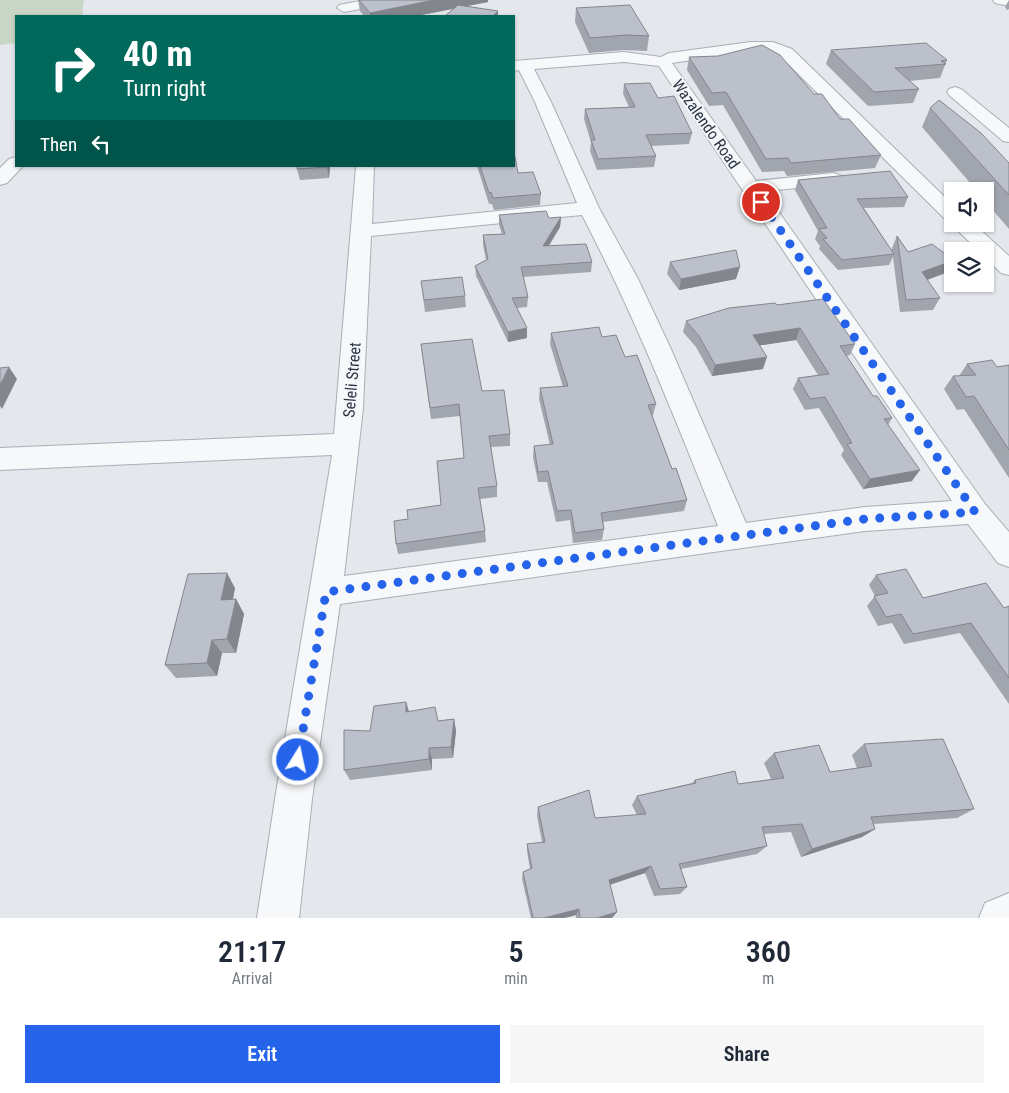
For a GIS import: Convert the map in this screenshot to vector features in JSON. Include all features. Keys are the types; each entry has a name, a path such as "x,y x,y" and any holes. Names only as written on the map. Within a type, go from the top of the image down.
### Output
{"street":[{"path":"344,8 388,0"},
{"path":"1000,0 1009,2"},
{"path":"737,536 658,347 627,279 589,208 543,102 519,65 624,57 664,62 668,58 732,50 766,46 778,48 790,56 944,207"},
{"name":"Wazalendo Road","path":"664,62 975,512 1009,554"},
{"path":"955,92 1009,138"},
{"path":"0,179 15,164"},
{"name":"Seleli Street","path":"278,918 298,760 326,592 347,444 359,298 365,167"},
{"path":"887,174 907,172"},
{"path":"750,187 848,178"},
{"path":"361,231 589,208"},
{"path":"971,232 1009,268"},
{"path":"0,459 347,444"},
{"path":"326,592 865,519 975,512"},
{"path":"1000,918 1009,914"}],"green space":[{"path":"0,0 84,0 82,15 15,15 15,43 0,45"}],"building":[{"path":"359,0 434,0 370,13"},
{"path":"458,5 498,11 494,15 446,15"},
{"path":"630,5 649,36 626,35 590,38 576,8"},
{"path":"926,43 947,60 941,61 946,64 895,68 919,89 874,92 831,50"},
{"path":"762,45 780,55 814,94 822,94 840,119 849,119 881,155 791,163 788,158 766,159 726,92 712,93 689,57 718,56"},
{"path":"650,83 658,98 674,96 692,133 646,135 656,156 598,159 591,140 595,140 585,109 635,107 624,84"},
{"path":"939,100 981,133 1009,163 1009,195 930,108"},
{"path":"515,157 518,173 533,172 541,194 493,198 491,192 489,193 480,167 515,167"},
{"path":"297,167 327,167 297,169"},
{"path":"890,171 908,197 857,199 894,254 842,260 823,239 827,238 819,229 827,228 798,180"},
{"path":"546,211 549,218 561,217 543,246 586,244 592,262 521,267 528,297 512,298 527,328 508,332 475,266 488,259 483,235 505,234 499,215"},
{"path":"897,236 908,252 932,244 944,253 944,264 922,272 940,298 906,300"},
{"path":"736,250 740,267 681,279 670,262"},
{"path":"462,277 465,296 424,300 421,281"},
{"path":"823,299 855,344 840,346 873,396 877,396 892,418 884,419 920,470 870,479 847,444 852,443 825,397 810,399 798,378 829,374 800,328 753,335 767,357 715,365 699,336 686,321 729,308 775,303 777,305"},
{"path":"599,327 602,337 616,335 625,357 637,355 656,404 648,405 672,469 676,468 687,500 601,513 604,529 575,533 571,510 557,511 548,471 538,472 534,446 553,444 540,388 568,386 551,333"},
{"path":"472,339 482,391 504,390 510,434 489,436 497,486 478,488 485,531 396,544 394,521 408,519 407,510 441,505 437,461 464,458 459,404 430,408 421,344"},
{"path":"992,360 997,367 1009,365 1009,450 974,396 966,397 953,376 976,375 967,364"},
{"path":"9,367 0,385 0,368"},
{"path":"906,569 923,598 986,583 1004,608 1009,606 1009,678 971,623 913,634 901,614 886,617 874,596 888,593 876,575"},
{"path":"227,573 221,600 236,599 227,639 212,640 207,663 165,665 188,574"},
{"path":"406,702 406,712 435,707 438,721 454,719 451,747 429,748 429,759 344,770 344,730 370,731 374,706"},
{"path":"943,739 974,809 871,817 875,829 812,849 802,824 762,827 767,846 679,864 687,887 660,889 651,866 609,880 617,912 597,918 580,918 579,909 544,918 533,918 523,872 532,868 527,844 545,842 538,807 589,790 595,818 646,814 637,796 696,783 695,780 735,771 738,784 784,778 774,753 819,745 830,772 872,766 864,744"}],"route":[{"path":"298,760 326,592 865,519 975,512 761,202"}]}
